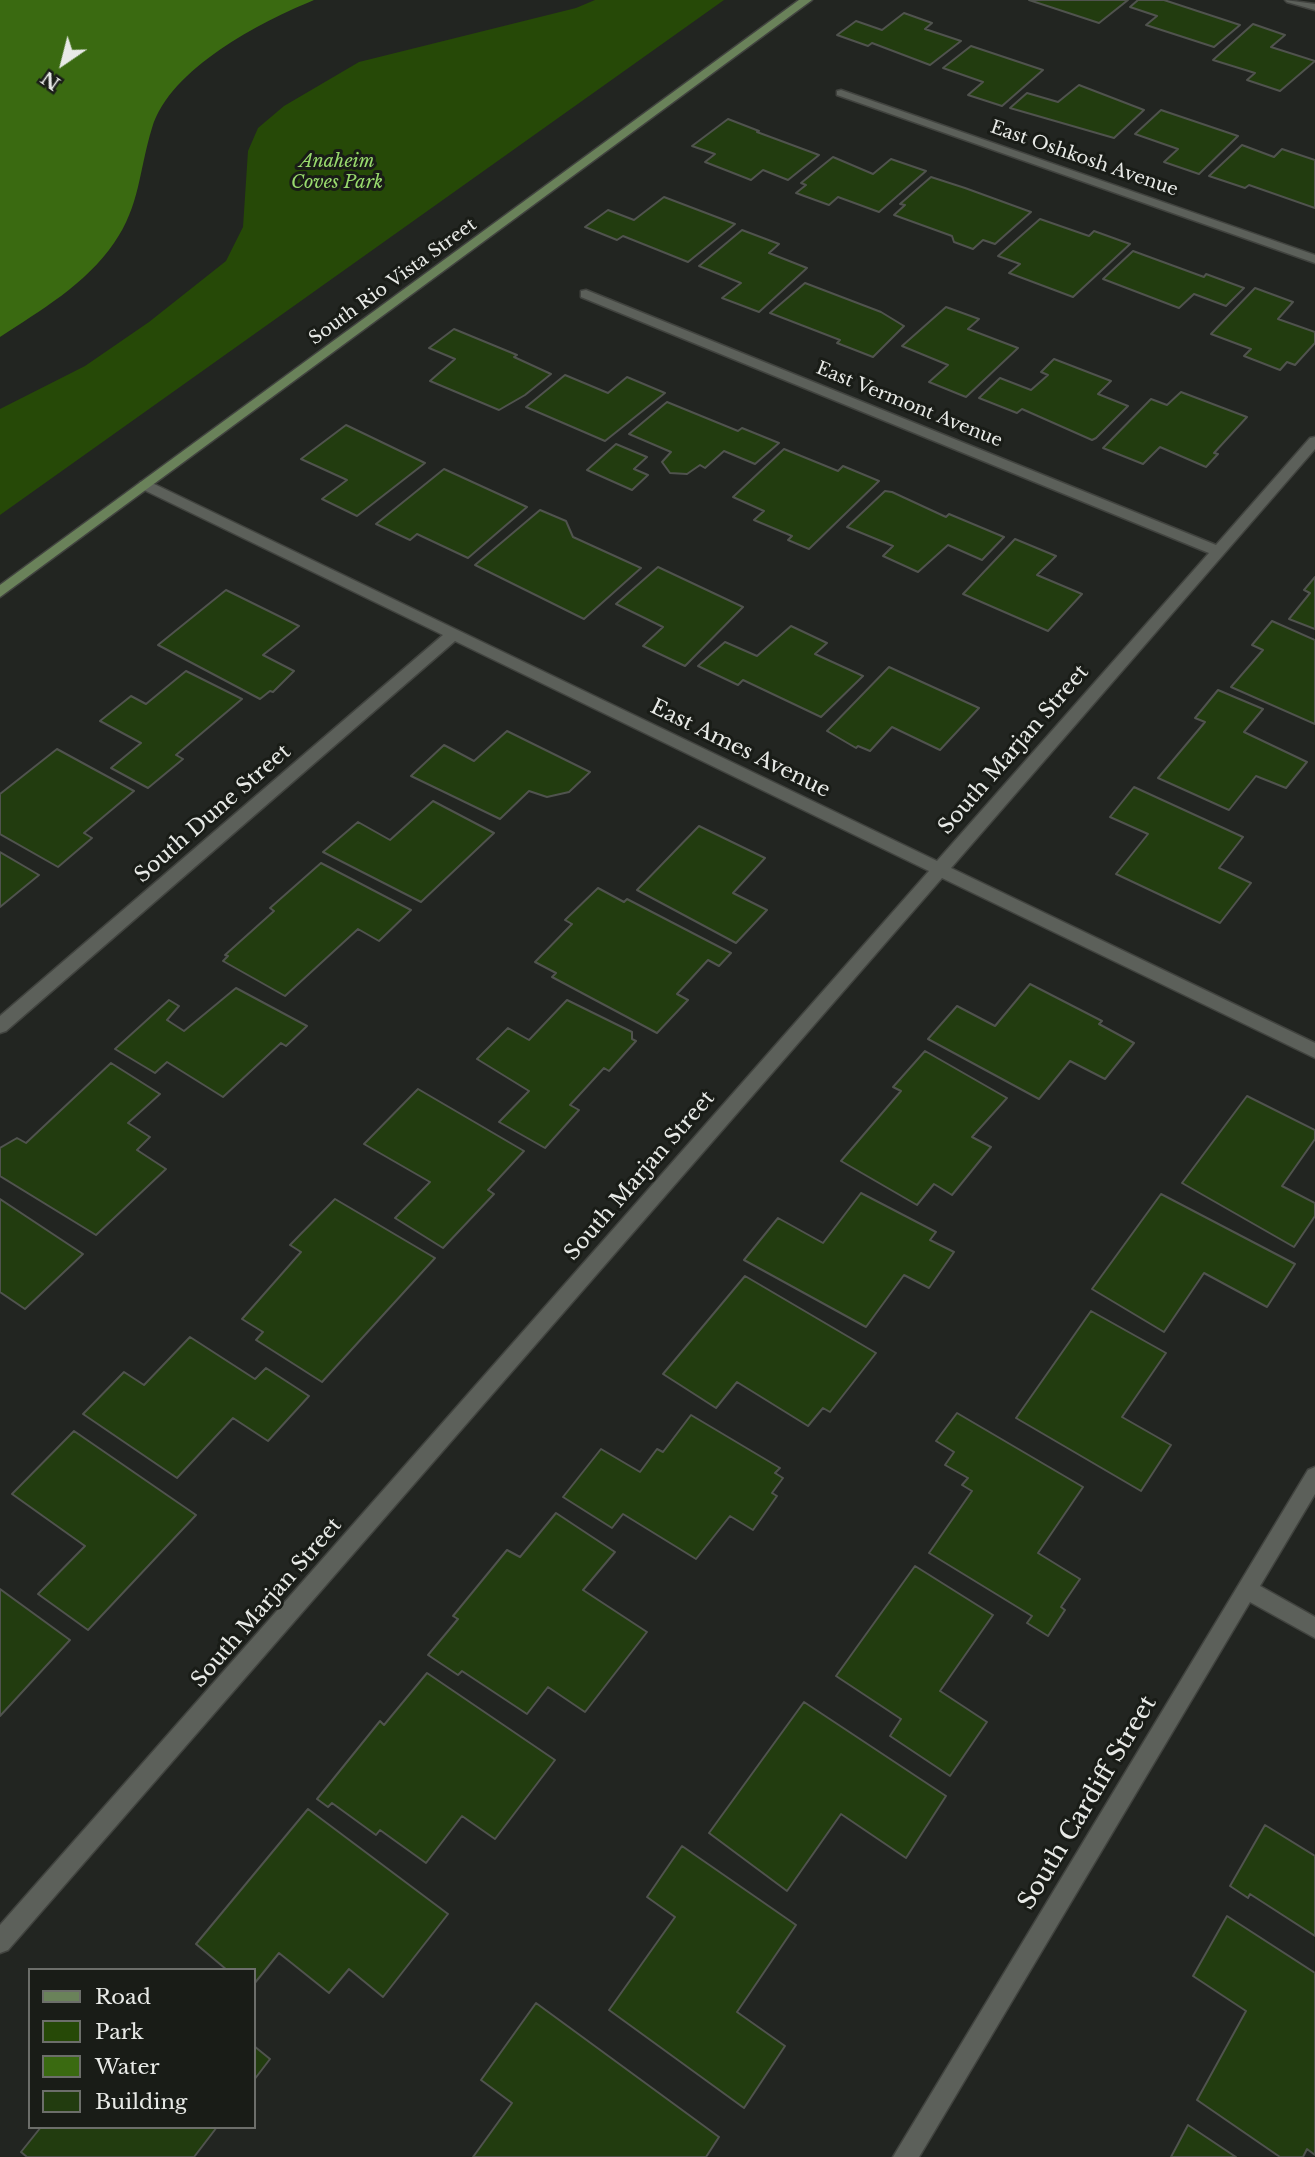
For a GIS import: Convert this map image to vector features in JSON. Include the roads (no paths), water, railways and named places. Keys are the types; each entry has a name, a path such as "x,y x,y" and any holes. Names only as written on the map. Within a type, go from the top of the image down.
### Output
{"street":[{"name":"South Rio Vista Street","path":"0,592 806,0"},
{"path":"1291,0 1315,7"},
{"name":"East Oshkosh Avenue","path":"841,93 1315,259"},
{"name":"East Vermont Avenue","path":"586,294 1218,551"},
{"name":"South Marjan Street","path":"0,1942 1315,441"},
{"name":"East Ames Avenue","path":"145,485 1315,1051"},
{"name":"South Dune Street","path":"0,1026 454,634"},
{"name":"South Cardiff Street","path":"905,2157 1315,1476"},
{"path":"1247,1589 1315,1628"}],"water":[{"path":"0,0 314,0 244,34 197,67 177,86 162,106 152,128 134,201 123,229 114,243 90,272 76,284 0,337"}],"park label":[{"name":"Anaheim Coves Park","path":"337,172"}]}
